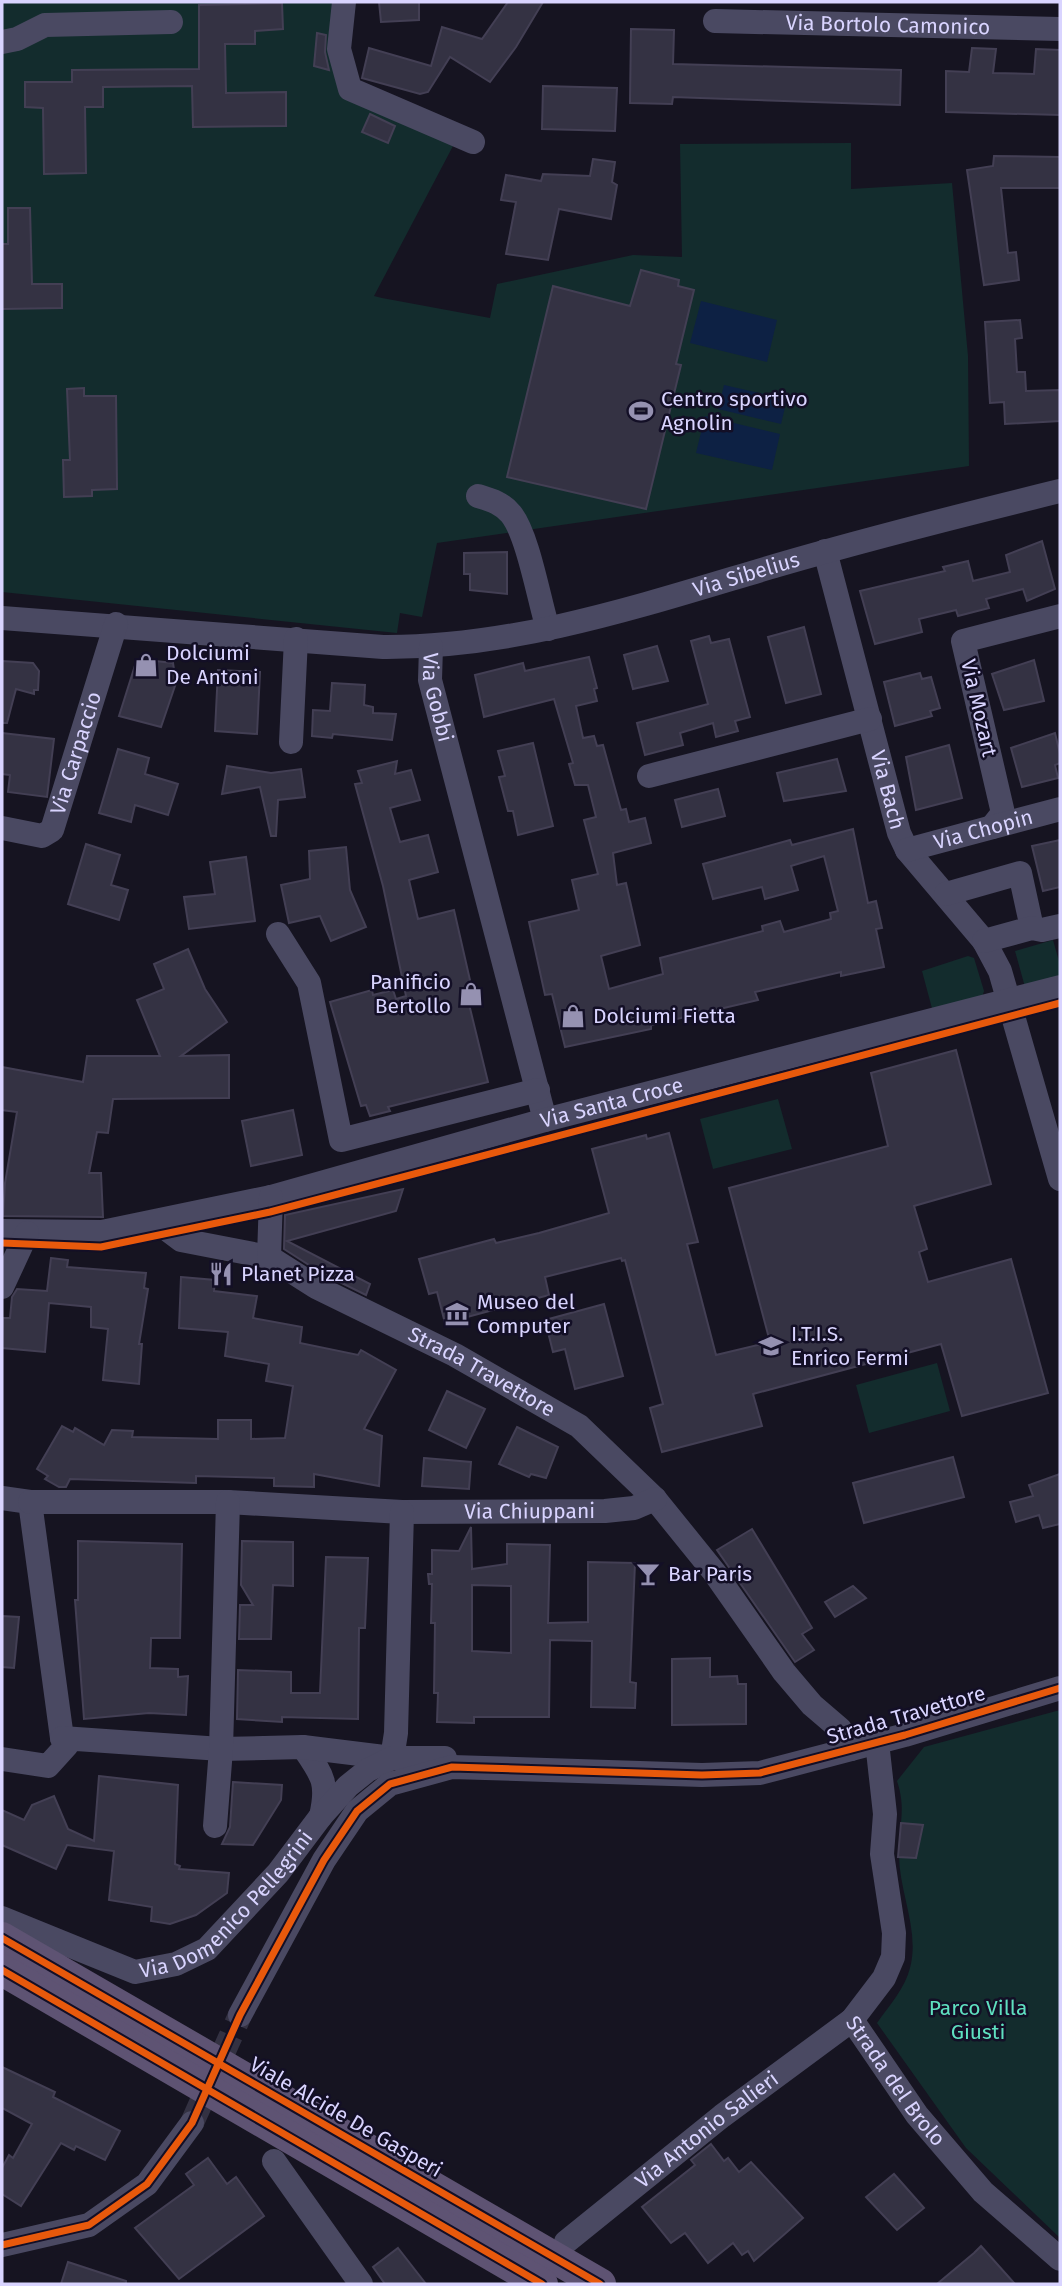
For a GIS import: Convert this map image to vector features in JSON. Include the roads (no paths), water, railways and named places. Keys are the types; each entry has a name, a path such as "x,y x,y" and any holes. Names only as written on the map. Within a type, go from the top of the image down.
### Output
{"main road":[{"name":"Viale Alcide De Gasperi","path":"2,1938 600,2284"},
{"path":"2,1970 542,2284"}],"street":[{"path":"344,2 339,50 350,89 472,142"},
{"name":"Via Bortolo Camonico","path":"715,21 1060,29"},
{"path":"2,42 17,39 45,25 171,22"},
{"name":"Via Sibelius","path":"431,648 548,629 652,602 825,551 1060,491"},
{"path":"478,496 500,503 512,515 520,531 548,629"},
{"name":"Via Bach","path":"825,551 896,821 907,849 984,941 1000,971 1060,1179"},
{"name":"Via Mozart","path":"992,827 1003,813 964,641 1060,616"},
{"name":"Via Gobbi","path":"2,618 116,624 383,648 431,648 430,680 545,1120"},
{"name":"Via Carpaccio","path":"2,828 42,836 52,830 116,624"},
{"path":"291,742 296,639"},
{"path":"649,776 870,719"},
{"name":"Via Chopin","path":"907,849 1060,809"},
{"path":"946,894 1020,873 1032,928"},
{"path":"984,941 1032,928 1042,930 1060,926"},
{"name":"Via Santa Croce","path":"278,934 309,983 341,1140 538,1090"},
{"name":"Via Santa Croce","path":"2,1231 102,1232 166,1221 271,1197 545,1120 1060,987"},
{"path":"269,1258 271,1197"},
{"name":"Strada Travettore","path":"166,1221 169,1231 181,1240 269,1258 316,1287 455,1355 579,1426 655,1499 714,1572 784,1672 812,1705 840,1729 852,1749"},
{"path":"2,1287 27,1233"},
{"name":"Via Chiuppani","path":"2,1498 30,1502 228,1502 402,1511 605,1511 634,1507 655,1499"},
{"path":"2,1759 47,1766 67,1745 62,1738 30,1502"},
{"path":"215,1826 221,1749 228,1502"},
{"path":"392,1758 396,1733 402,1511"},
{"name":"Strada Travettore","path":"761,1773 1060,1688"},
{"path":"62,1738 221,1749 303,1747 392,1758 761,1773"},
{"name":"Strada del Brolo","path":"877,1742 885,1814 881,1854 894,1933 893,1957 884,1978 852,2020 917,2115 982,2192 1060,2259"},
{"name":"Via Domenico Pellegrini","path":"303,1747 325,1781 327,1793 321,1816"},
{"name":"Via Domenico Pellegrini","path":"2,1918 135,1972 176,1964 207,1949 278,1873 321,1816 348,1786 368,1770 392,1758"},
{"path":"240,2015 324,1860 357,1811 390,1784 452,1767 702,1775 761,1773"},
{"name":"Via Antonio Salieri","path":"566,2242 722,2116 852,2020"},
{"path":"2,2245 89,2225 147,2184 192,2123"},
{"path":"274,2161 361,2284"}],"water":[{"path":"701,301 777,320 767,362 690,343"},
{"path":"724,385 787,399 781,424 718,409"},
{"path":"705,416 780,434 772,470 696,453"}],"tunnel":[{"path":"192,2123 240,2015"}],"place":[{"name":"Centro sportivo Agnolin","path":"641,411"},
{"name":"Dolciumi De Antoni","path":"146,665"},
{"name":"Panificio Bertollo","path":"471,994"},
{"name":"Dolciumi Fietta","path":"573,1016"},
{"name":"Planet Pizza","path":"221,1274"},
{"name":"Museo del Computer","path":"457,1314"},
{"name":"I.T.I.S. Enrico Fermi","path":"771,1346"},
{"name":"Bar Paris","path":"648,1574"}],"park label":[{"name":"Parco Villa Giusti","path":"978,2020"}]}
